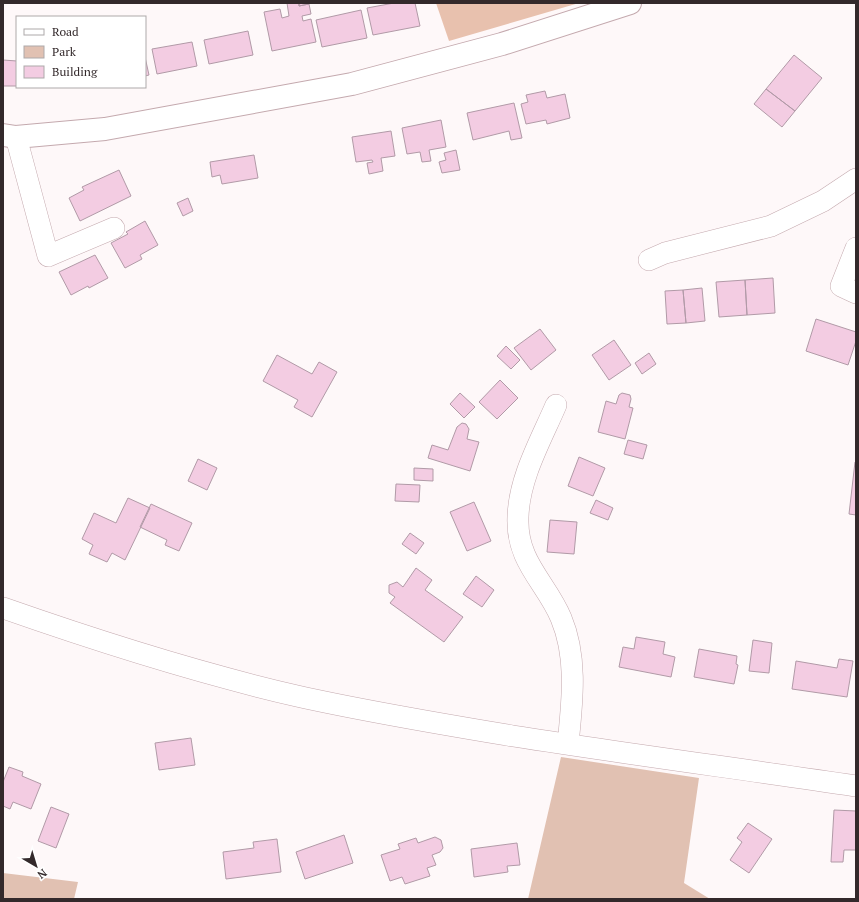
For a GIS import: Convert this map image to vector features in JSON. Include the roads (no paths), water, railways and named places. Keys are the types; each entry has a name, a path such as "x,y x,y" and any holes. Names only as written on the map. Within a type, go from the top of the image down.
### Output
{"street":[{"path":"114,228 48,256 9,136 105,129 352,84 502,44 630,3"},
{"path":"649,260 665,253 771,226 854,187"},
{"path":"856,248 840,286 856,293"},
{"path":"556,405 524,484 518,517 520,543 533,573 561,618 570,647 573,689 568,744"},
{"path":"3,608 88,638 187,668 298,696 409,719 856,786"}]}
